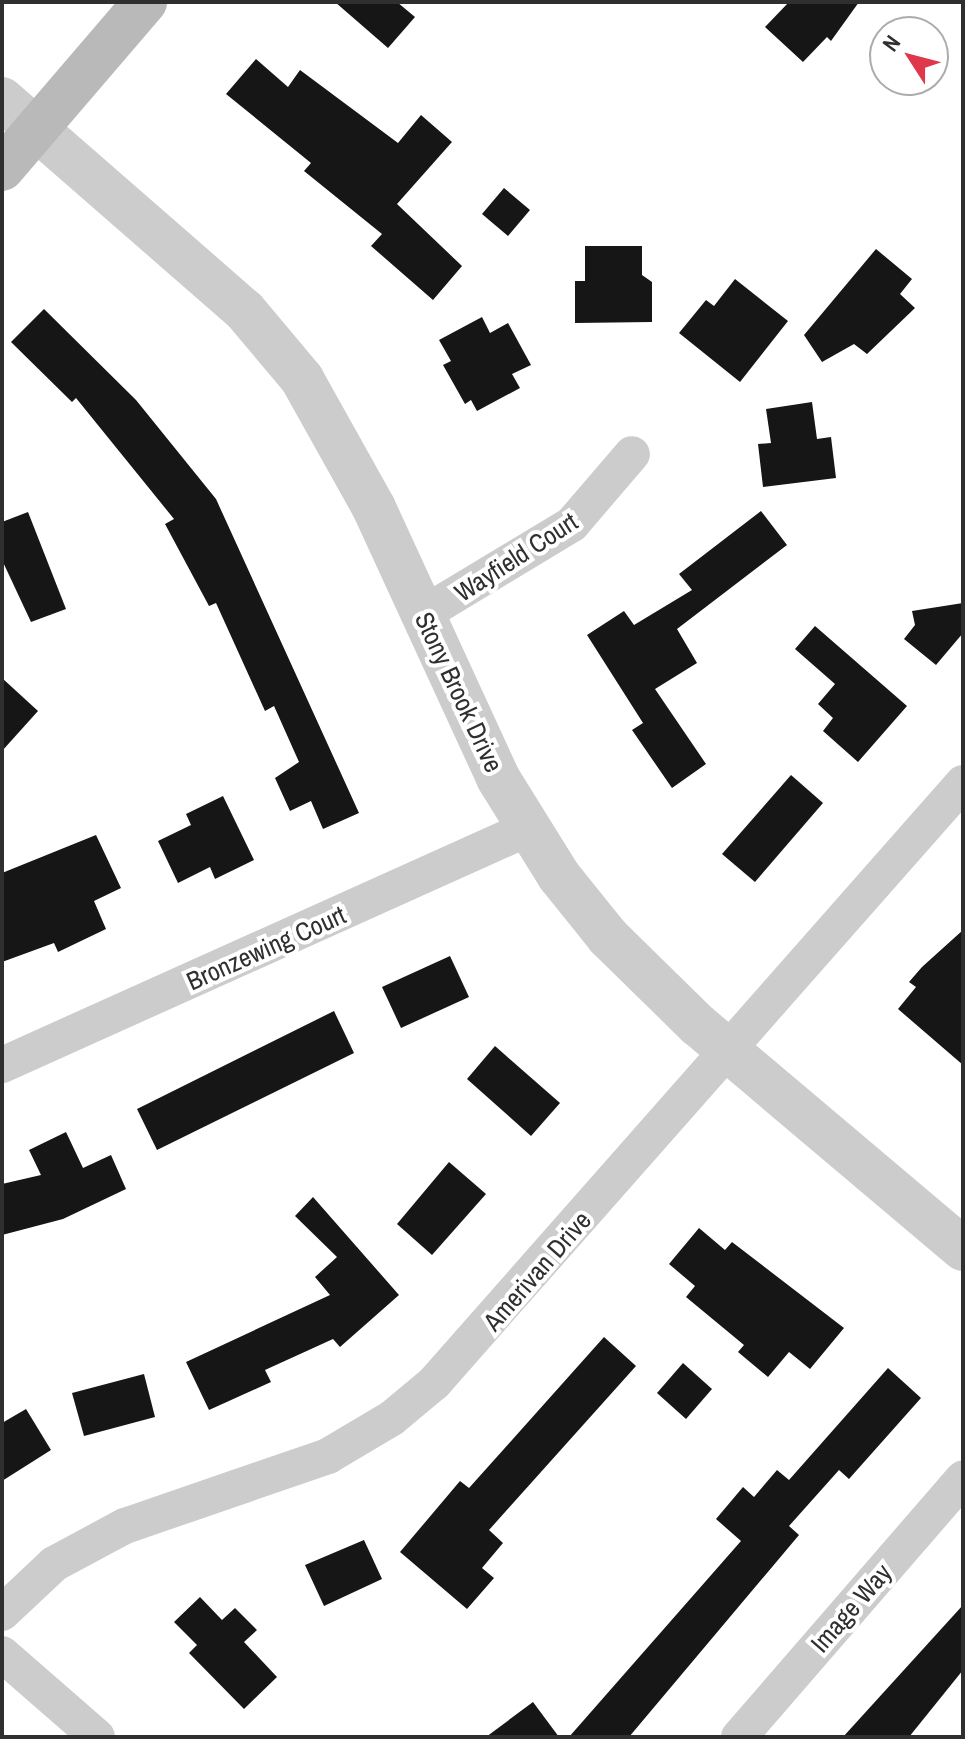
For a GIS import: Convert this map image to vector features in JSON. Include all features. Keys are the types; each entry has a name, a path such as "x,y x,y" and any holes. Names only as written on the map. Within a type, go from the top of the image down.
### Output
{"main road":[{"path":"2,169 145,2"}],"street":[{"name":"Stony Brook Drive","path":"2,99 245,311 302,379 335,432 498,778 529,828 608,937 729,1049 963,1249"},
{"name":"Wayfield Court","path":"423,614 572,524 632,454"},
{"name":"Amerivan Drive","path":"2,1613 54,1564 125,1526 259,1483 328,1456 392,1418 484,1333 963,783"},
{"name":"Bronzewing Court","path":"2,1065 529,828"},
{"name":"Image Way","path":"739,1737 963,1478"},
{"path":"2,1654 97,1737"}],"building":[{"path":"335,2 397,2 415,17 388,48"},
{"path":"789,2 859,2 831,41 827,37 803,62 765,27"},
{"path":"256,59 288,87 300,70 398,143 421,115 452,142 397,204 462,266 433,300 371,246 382,234 304,171 311,163 226,94"},
{"path":"504,188 530,210 508,236 482,214"},
{"path":"585,246 642,246 642,275 652,282 652,322 575,323 575,281 585,281"},
{"path":"876,249 912,279 900,294 915,308 867,354 854,344 822,362 804,335"},
{"path":"735,279 788,321 740,382 679,333 706,300 714,306"},
{"path":"44,309 136,400 216,499 359,813 323,829 311,801 290,811 275,778 299,762 274,706 265,711 216,603 209,606 165,524 174,519 76,398 72,402 11,342"},
{"path":"482,317 490,333 508,323 531,365 512,374 520,388 477,411 471,400 465,404 443,365 451,361 439,340"},
{"path":"812,402 817,439 831,437 836,478 763,487 758,444 771,443 766,409"},
{"path":"761,511 787,545 677,629 697,663 655,689 706,764 672,788 632,730 643,723 587,635 624,611 634,625 692,590 679,574"},
{"path":"28,512 66,609 31,622 2,560 2,522"},
{"path":"963,603 963,633 936,665 904,639 915,625 912,611"},
{"path":"815,626 907,706 858,762 823,731 833,718 818,704 835,684 795,649"},
{"path":"2,678 38,711 2,751"},
{"path":"791,775 823,803 755,882 722,854"},
{"path":"223,796 254,860 215,879 210,867 178,883 158,841 191,825 186,814"},
{"path":"96,835 121,888 94,901 106,929 58,952 54,943 2,962 2,873"},
{"path":"963,930 963,1065 898,1009 916,987 909,982"},
{"path":"450,956 469,997 401,1028 382,987"},
{"path":"334,1011 354,1053 157,1150 137,1109"},
{"path":"495,1046 560,1103 531,1136 467,1079"},
{"path":"66,1132 83,1168 111,1155 126,1189 63,1219 2,1235 2,1184 41,1175 29,1150"},
{"path":"449,1162 486,1194 432,1255 397,1224"},
{"path":"313,1197 399,1295 340,1347 333,1339 265,1370 271,1382 209,1410 186,1362 330,1295 315,1277 337,1257 295,1216"},
{"path":"699,1228 725,1250 732,1242 844,1328 810,1369 789,1352 768,1377 738,1352 744,1345 686,1297 695,1286 669,1264"},
{"path":"604,1337 636,1366 489,1530 503,1543 482,1568 494,1578 467,1609 400,1552 460,1481 469,1488"},
{"path":"683,1363 712,1389 686,1419 657,1393"},
{"path":"888,1368 921,1398 849,1479 839,1470 789,1526 799,1535 629,1737 569,1737 741,1541 716,1519 743,1487 754,1497 777,1470 789,1480"},
{"path":"144,1374 155,1417 84,1436 72,1393"},
{"path":"26,1409 51,1450 2,1481 2,1423"},
{"path":"364,1540 382,1579 324,1606 305,1565"},
{"path":"200,1597 222,1620 235,1608 257,1630 244,1642 277,1677 244,1709 189,1653 197,1645 174,1622"},
{"path":"963,1605 963,1670 909,1737 843,1737"},
{"path":"533,1702 559,1737 486,1737"}]}
